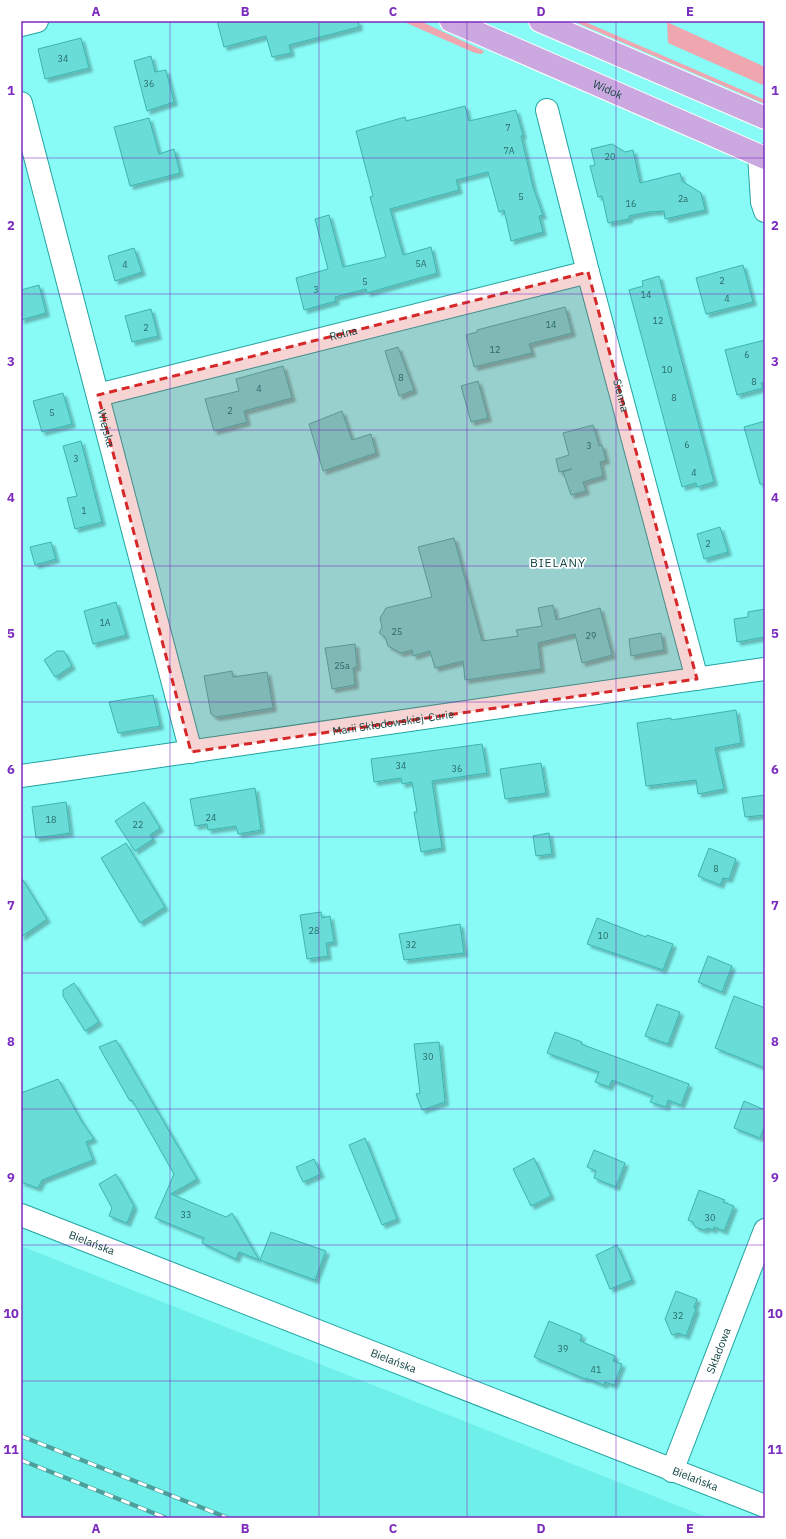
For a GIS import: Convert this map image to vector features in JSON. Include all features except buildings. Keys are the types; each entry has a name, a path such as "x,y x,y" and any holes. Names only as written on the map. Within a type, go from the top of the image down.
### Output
{"main road":[{"name":"Widok","path":"451,21 762,157"},
{"path":"540,21 765,118"}],"street":[{"path":"21,25 37,21"},
{"name":"Wiejska","path":"21,103 191,752"},
{"name":"Sienna","path":"547,110 588,272 697,679"},
{"path":"762,157 762,202 765,212"},
{"name":"Rolna","path":"98,395 588,272"},
{"name":"Marii Skłodowskiej-Curie","path":"21,776 765,669"},
{"name":"Bielańska","path":"21,1215 672,1471 765,1506"},
{"name":"Składowa","path":"672,1471 765,1230"}],"highlighted area":[{"path":"588,272 697,679 191,752 98,395"}],"shaded area":[{"path":"402,21 420,21 484,51 482,54 475,53"},
{"path":"573,21 583,21 765,100 765,104"},
{"path":"667,22 765,67 765,86 668,43"},
{"path":"21,1246 709,1518 21,1518"}],"railway":[{"path":"21,1436 228,1518"},
{"path":"21,1460 166,1518"}],"district":[{"name":"BIELANY","path":"558,563"}]}
